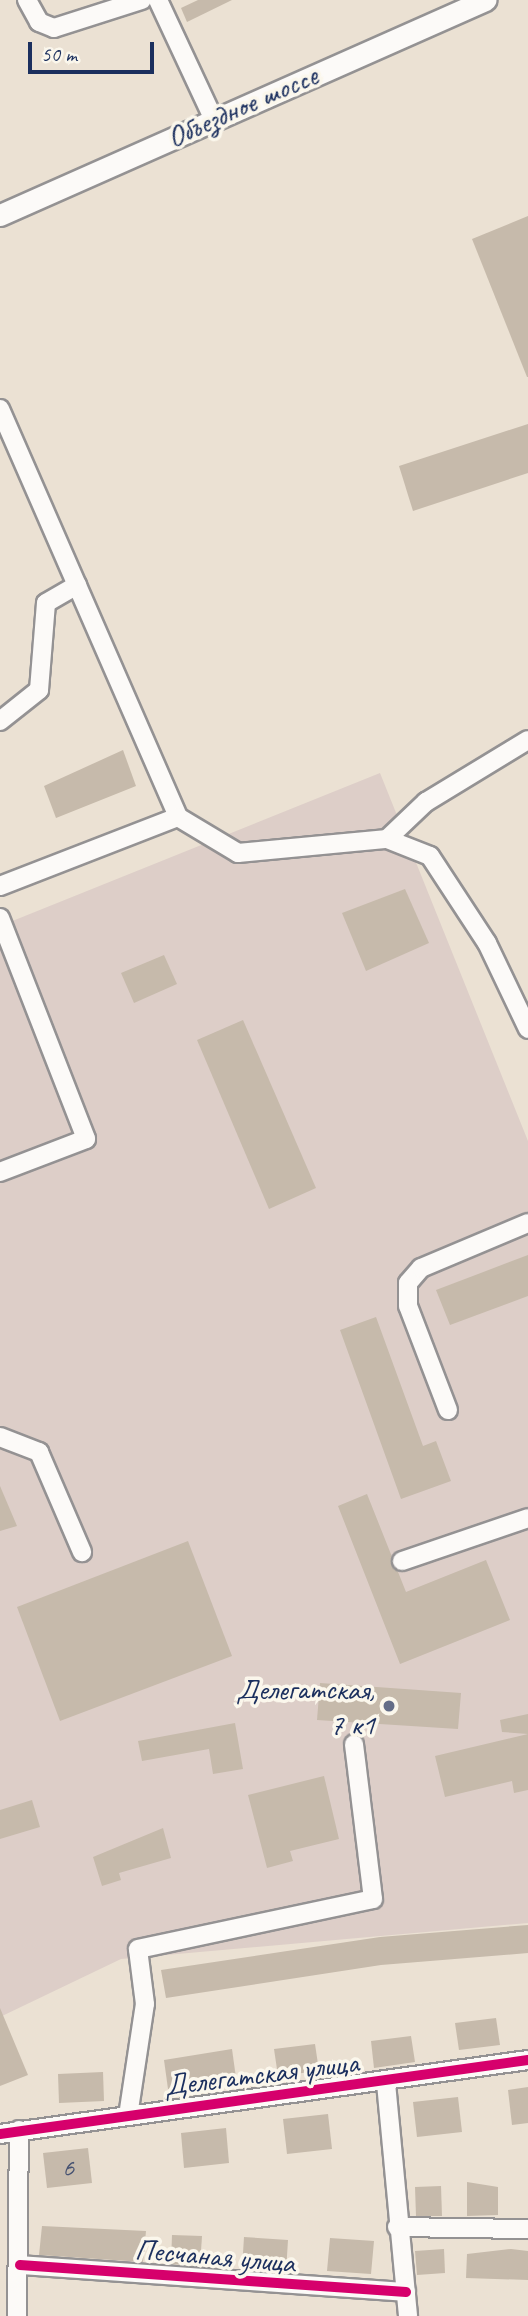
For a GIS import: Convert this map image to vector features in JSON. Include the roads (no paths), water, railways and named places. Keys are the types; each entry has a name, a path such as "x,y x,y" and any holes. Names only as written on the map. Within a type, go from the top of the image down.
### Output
{"main road":[{"name":"Объездное шоссе","path":"0,215 213,118 485,0"}],"street":[{"path":"27,0 40,22 54,28 142,0"},
{"path":"158,0 213,118"},
{"path":"0,409 178,817 238,853 387,839 430,856 487,943 528,1028"},
{"path":"0,720 39,690 46,603 77,585"},
{"path":"387,839 426,802 528,740"},
{"path":"0,886 178,817"},
{"path":"0,918 86,1139 0,1172"},
{"path":"448,1410 408,1306 408,1283 421,1268 528,1223"},
{"path":"0,1437 39,1452 82,1552"},
{"path":"402,1561 528,1518"},
{"path":"128,2116 145,2004 138,1949 373,1899 354,1744"},
{"name":"Делегатская улица","path":"0,2134 386,2083 528,2060"},
{"path":"386,2083 397,2227 408,2316"},
{"path":"17,2316 20,2265 19,2130"},
{"path":"397,2227 528,2229"},
{"name":"Песчаная улица","path":"20,2265 406,2292"}],"place":[{"name":"Делегатская, 7 к1","path":"389,1706"}]}
